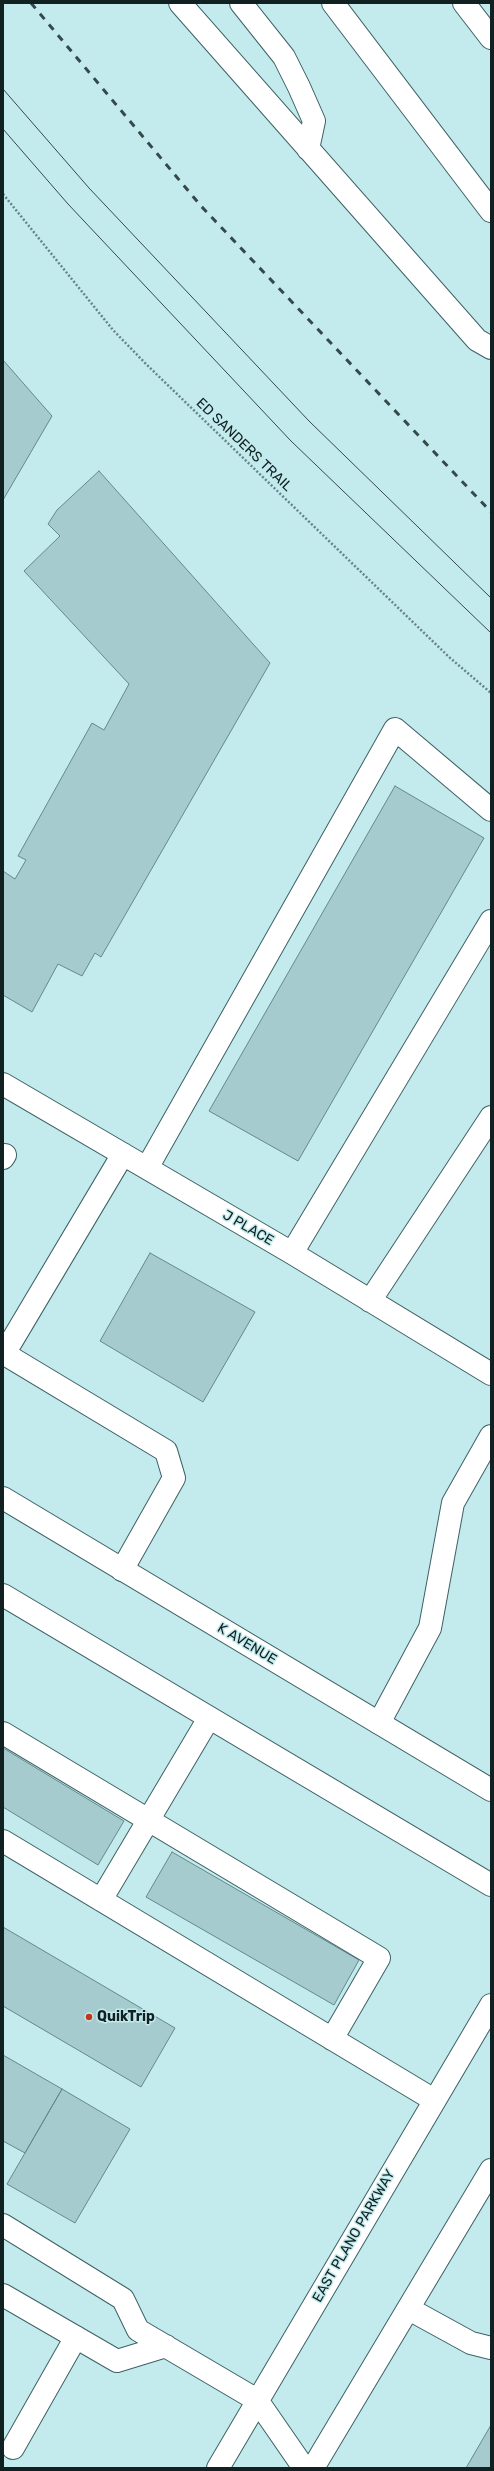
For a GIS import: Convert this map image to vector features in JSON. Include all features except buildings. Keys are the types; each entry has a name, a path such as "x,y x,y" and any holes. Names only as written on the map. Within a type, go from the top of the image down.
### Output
{"main road":[{"path":"180,3 476,340 491,348"},
{"path":"242,3 284,57 299,87 314,121 308,149"},
{"path":"333,3 491,211"},
{"path":"464,3 491,38"},
{"path":"147,1168 396,729 491,810"},
{"path":"292,1253 491,921"},
{"name":"J PLACE","path":"3,1084 292,1253 370,1302 491,1374"},
{"path":"370,1302 491,1117"},
{"path":"122,1570 174,1478 166,1451 4,1354 123,1154"},
{"path":"379,1723 430,1628 453,1503 491,1436"},
{"name":"K AVENUE","path":"3,1498 491,1790"},
{"path":"3,1595 491,1885"},
{"path":"101,1900 210,1718"},
{"path":"3,1733 379,1958 332,2039"},
{"path":"3,1842 434,2100"},
{"name":"EAST PLANO PARKWAY","path":"218,2468 491,2005"},
{"path":"314,2468 491,2170"},
{"path":"3,2225 123,2299 138,2330 257,2400 304,2468"},
{"path":"3,2295 117,2361 166,2346"},
{"path":"409,2309 471,2343 491,2348"},
{"path":"13,2448 76,2337"}],"path":[{"name":"ED SANDERS TRAIL","path":"3,194 113,330 147,365 449,657 491,693"}],"tram line":[{"path":"3,89 89,188 309,421 491,598"},
{"path":"3,129 68,204 291,441 491,633"}],"railway":[{"path":"31,3 201,206 491,512"}],"place":[{"name":"QuikTrip","path":"89,2017"}]}
